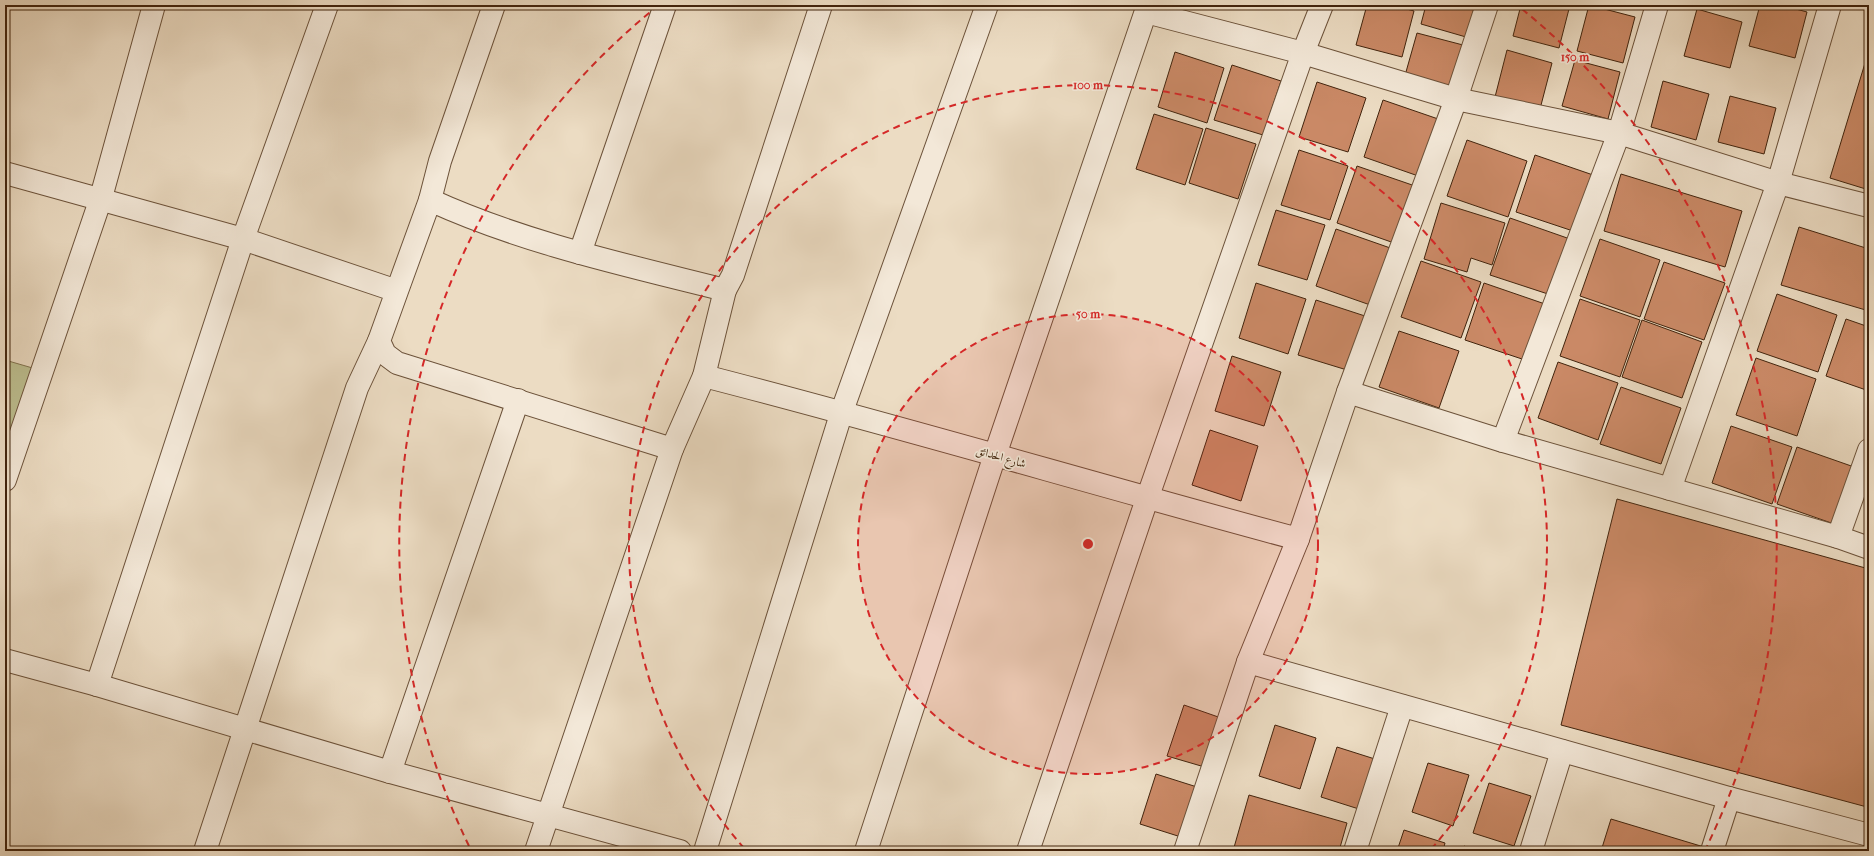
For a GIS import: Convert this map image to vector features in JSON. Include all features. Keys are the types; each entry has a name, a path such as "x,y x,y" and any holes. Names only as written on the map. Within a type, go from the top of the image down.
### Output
{"street":[{"path":"5,480 100,201 154,5"},
{"path":"97,685 243,239 327,5"},
{"path":"205,851 358,388 379,341 430,200 440,161 494,5"},
{"path":"580,253 665,5"},
{"path":"536,851 672,449 704,376 725,290 733,275 821,5"},
{"path":"705,851 842,412 987,5"},
{"path":"1028,851 1147,499 1303,53 1322,5"},
{"path":"1185,851 1248,662 1298,539 1348,392 1456,99 1487,5"},
{"path":"1503,441 1619,133 1657,5"},
{"path":"1670,489 1778,183 1830,5"},
{"path":"866,851 995,455 1147,9 1303,53 1456,99 1619,133 1778,183 1869,206"},
{"path":"5,173 100,201 243,239 397,291"},
{"path":"430,200 466,216 580,253 725,290"},
{"path":"379,341 385,354 397,364 406,368 518,400 672,449"},
{"name":"شارع الحدائق","path":"704,376 842,412 1147,499 1298,539"},
{"path":"1348,392 1503,441 1838,537 1869,548"},
{"path":"390,772 518,400"},
{"path":"1838,537 1869,450"},
{"path":"5,660 97,685 390,772 680,851"},
{"path":"1248,662 1728,798 1869,835"},
{"path":"1355,851 1402,706"},
{"path":"1532,851 1562,751"},
{"path":"1712,851 1728,798"}],"green space":[{"path":"5,360 36,369 5,464"}],"building":[{"path":"1367,5 1392,5 1414,11 1402,57 1356,45"},
{"path":"1426,5 1475,5 1466,37 1421,24"},
{"path":"1521,5 1570,5 1559,48 1513,36"},
{"path":"1589,5 1635,17 1623,63 1577,51"},
{"path":"1760,5 1781,5 1807,12 1795,58 1749,46"},
{"path":"1697,9 1742,22 1730,68 1684,56"},
{"path":"1417,33 1463,45 1450,91 1404,79"},
{"path":"1507,50 1552,63 1540,109 1495,97"},
{"path":"1869,50 1869,190 1830,178"},
{"path":"1175,52 1224,68 1207,123 1158,107"},
{"path":"1575,60 1620,72 1608,119 1562,106"},
{"path":"1232,65 1281,81 1263,135 1214,120"},
{"path":"1663,81 1709,94 1696,140 1651,127"},
{"path":"1317,82 1366,98 1348,152 1299,137"},
{"path":"1730,96 1776,108 1764,154 1718,142"},
{"path":"1383,100 1444,121 1424,178 1364,157"},
{"path":"1154,114 1203,129 1185,185 1136,169"},
{"path":"1206,128 1256,144 1238,199 1189,183"},
{"path":"1467,140 1527,161 1508,217 1447,196"},
{"path":"1299,150 1348,166 1330,220 1281,205"},
{"path":"1535,155 1596,176 1576,232 1516,212"},
{"path":"1357,166 1418,187 1397,244 1337,223"},
{"path":"1621,174 1742,211 1725,267 1604,231"},
{"path":"1441,203 1505,223 1492,265 1471,258 1467,272 1424,259"},
{"path":"1276,210 1325,225 1307,280 1258,265"},
{"path":"1510,218 1570,239 1551,295 1490,275"},
{"path":"1799,227 1869,249 1869,311 1781,285"},
{"path":"1336,229 1396,250 1376,307 1316,286"},
{"path":"1600,239 1660,260 1640,317 1580,296"},
{"path":"1421,261 1481,282 1461,338 1401,317"},
{"path":"1664,262 1725,283 1704,340 1644,319"},
{"path":"1256,283 1306,299 1288,354 1239,338"},
{"path":"1484,283 1545,304 1525,360 1465,340"},
{"path":"1777,294 1837,315 1818,372 1757,351"},
{"path":"1580,299 1640,320 1620,377 1560,356"},
{"path":"1316,300 1365,316 1347,370 1298,355"},
{"path":"1846,319 1869,327 1869,391 1826,376"},
{"path":"1642,320 1702,342 1682,398 1622,377"},
{"path":"1399,331 1459,351 1439,408 1379,387"},
{"path":"1232,356 1281,372 1264,426 1215,411"},
{"path":"1756,358 1816,379 1797,436 1736,415"},
{"path":"1558,362 1618,383 1598,440 1538,418"},
{"path":"1621,387 1681,408 1661,464 1600,444"},
{"path":"1731,426 1792,447 1772,504 1712,483"},
{"path":"1210,430 1258,446 1241,501 1192,485"},
{"path":"1797,447 1857,468 1837,525 1777,504"},
{"path":"1617,499 1869,569 1869,802 1867,807 1561,725"},
{"path":"1184,705 1224,719 1208,768 1167,756"},
{"path":"1275,725 1316,738 1300,789 1259,776"},
{"path":"1337,747 1378,760 1362,810 1321,797"},
{"path":"1428,763 1469,775 1453,826 1412,812"},
{"path":"1156,774 1197,787 1181,837 1140,824"},
{"path":"1489,783 1531,796 1514,846 1473,833"},
{"path":"1249,795 1347,823 1339,851 1233,851"},
{"path":"1611,819 1704,847 1703,851 1601,851"},
{"path":"1404,830 1445,843 1443,851 1397,851"},
{"path":"1464,846 1478,851 1463,851"}]}
